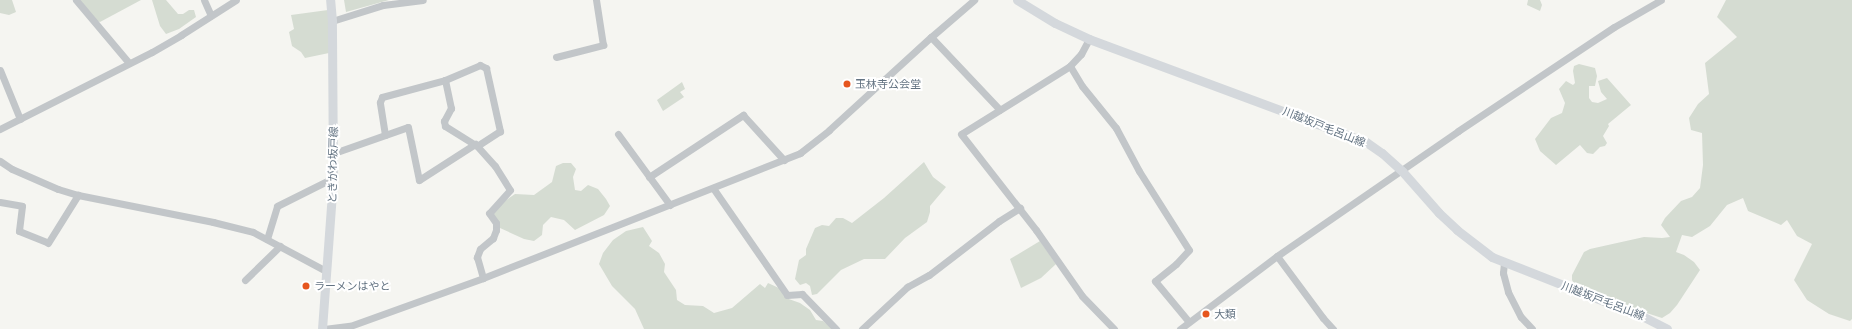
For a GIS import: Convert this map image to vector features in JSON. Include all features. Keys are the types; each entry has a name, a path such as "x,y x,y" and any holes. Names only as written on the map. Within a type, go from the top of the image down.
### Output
{"main road":[{"name":"ときがわ坂戸線","path":"323,329 334,153 332,21 330,0"},
{"name":"川越坂戸毛呂山線","path":"1017,0 1050,20 1089,39 1359,139 1382,153 1402,171 1439,214 1476,246 1504,263 1642,316 1667,329"}],"street":[{"path":"76,0 129,63"},
{"path":"204,0 211,16"},
{"path":"0,129 181,35 236,0"},
{"path":"332,21 383,5 423,0"},
{"path":"556,57 603,44 596,0"},
{"path":"323,329 350,326 483,278 784,160 809,147 974,0"},
{"path":"1180,329 1277,256 1602,36 1661,0"},
{"path":"931,37 1000,110"},
{"path":"1089,39 1081,54 1070,66 961,134 1020,208 1082,296 1114,329"},
{"path":"334,153 408,127 419,180 500,131 486,68 480,65 445,80 382,97 380,102 385,135"},
{"path":"1070,66 1082,86 1116,128 1139,171 1189,250 1176,264 1155,281 1189,322"},
{"path":"0,70 20,119"},
{"path":"445,80 451,108 443,123 448,129 476,145 495,166 510,190 489,213 496,223 496,230 493,238 480,250 477,257 483,278"},
{"path":"649,177 743,115 784,160"},
{"path":"618,134 670,205"},
{"path":"0,161 12,169 78,195 219,223 253,232 267,238 326,271"},
{"path":"267,238 277,206 333,178"},
{"path":"713,188 787,295 802,294 836,329"},
{"path":"0,202 22,206 19,230 48,243 78,195"},
{"path":"862,329 907,287 929,275 999,220 1020,208"},
{"path":"245,280 280,246"},
{"path":"1277,256 1322,318 1333,329"},
{"path":"1504,263 1503,273 1508,292 1521,317 1532,329"}],"shaded area":[{"path":"0,0 12,0 16,12 9,15 0,13"},
{"path":"80,0 141,0 100,22 97,21"},
{"path":"152,0 166,0 178,14 183,14 189,10 194,10 196,17 179,29 166,34 160,26"},
{"path":"344,0 389,0 346,12"},
{"path":"1528,0 1540,0 1542,5 1540,11 1527,5"},
{"path":"1726,0 1852,0 1852,319 1850,321 1829,314 1807,300 1794,280 1812,244 1797,236 1787,220 1781,225 1748,211 1743,198 1727,205 1710,226 1692,237 1682,235 1676,252 1684,255 1694,262 1700,270 1677,305 1670,313 1662,318 1628,307 1575,285 1572,280 1572,275 1584,252 1590,249 1644,237 1670,237 1661,225 1665,218 1681,201 1692,197 1700,188 1703,165 1702,133 1691,130 1689,118 1698,104 1709,94 1705,63 1737,37 1717,17"},
{"path":"328,10 329,53 305,58 301,52 292,46 289,32 294,29 291,15"},
{"path":"1579,64 1595,68 1597,76 1595,86 1589,86 1589,98 1592,102 1598,103 1607,99 1601,92 1598,81 1607,78 1631,105 1608,124 1609,126 1603,136 1607,143 1605,146 1600,147 1593,154 1587,153 1580,145 1556,165 1540,151 1535,139 1551,118 1562,113 1565,103 1559,89 1566,81 1573,85 1575,83 1573,71 1574,66"},
{"path":"682,82 685,89 680,92 684,97 663,111 657,100"},
{"path":"924,162 933,177 946,187 930,206 927,222 905,238 885,259 864,259 841,270 817,294 812,295 810,286 806,283 800,285 795,279 799,260 806,255 806,249 815,228 822,225 829,226 836,218 843,218 852,223 884,198"},
{"path":"563,163 571,163 576,169 573,177 575,190 581,191 588,185 598,189 606,199 610,206 604,215 575,230 564,220 551,217 543,225 542,235 534,241 524,239 500,228 493,213 502,203 515,194 534,195 552,182 556,166"},
{"path":"643,227 652,241 649,246 659,253 665,264 664,272 676,290 677,300 685,305 703,306 714,313 732,308 760,284 765,288 768,283 781,289 786,298 800,303 810,310 816,320 823,321 833,329 644,329 635,309 612,286 599,264 603,253 613,240 626,231"},
{"path":"1040,241 1056,264 1041,278 1021,288 1010,259"}],"place":[{"name":"玉林寺公会堂","path":"847,84"},
{"name":"ラーメンはやと","path":"306,286"},
{"name":"大類","path":"1206,314"}]}
